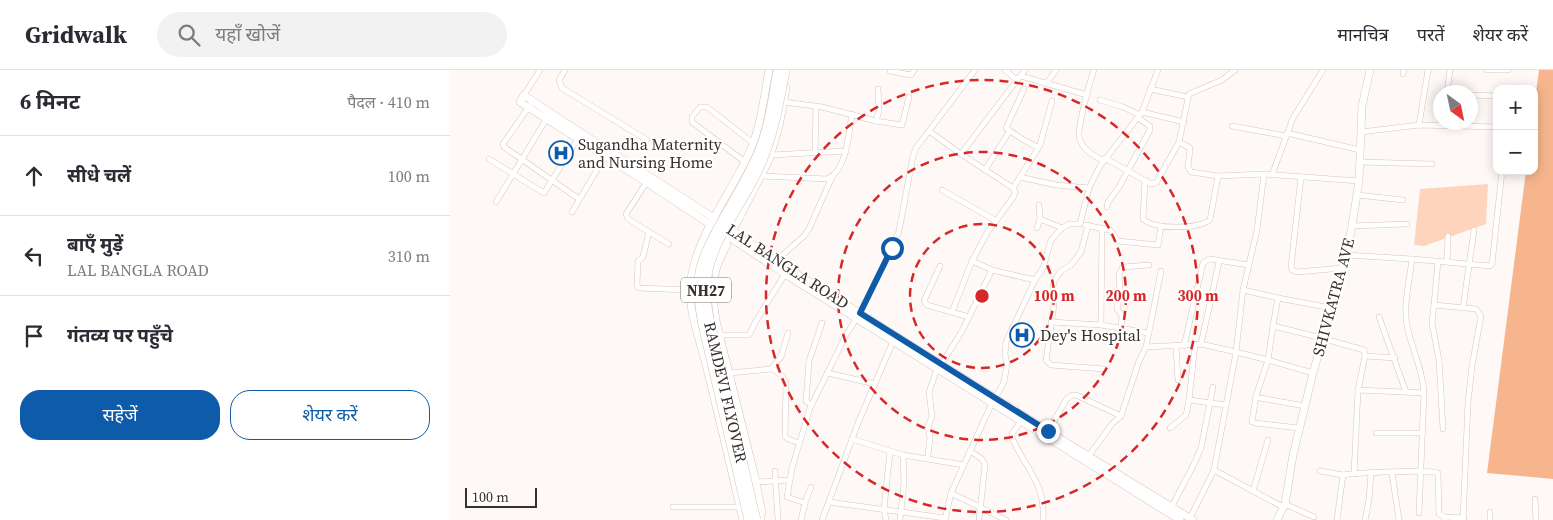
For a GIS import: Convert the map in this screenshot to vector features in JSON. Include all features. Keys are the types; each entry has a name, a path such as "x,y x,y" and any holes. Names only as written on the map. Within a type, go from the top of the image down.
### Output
{"highway":[{"name":"RAMDEVI FLYOVER","path":"749,520 703,325 699,280 709,246 760,150 769,117 778,70"},
{"name":"RAMDEVI FLYOVER","path":"756,520 709,319 706,285 708,269 716,249 767,151 778,112 785,70"}],"street":[{"path":"540,70 520,102 531,104 580,136"},
{"path":"565,70 559,80 562,88 647,140"},
{"path":"742,520 703,352 690,306 690,290 691,276 698,249 745,162 753,143 761,115 769,70"},
{"path":"763,520 709,301 710,280 713,266 731,235 771,155 779,126 789,70"},
{"path":"890,71 911,75 914,70"},
{"path":"805,503 787,497 799,443 812,405 899,231 912,156 916,148 975,70"},
{"path":"1005,70 1019,78 1087,95"},
{"path":"962,155 962,152 1025,70"},
{"path":"1046,84 1056,70"},
{"path":"1094,70 1079,136 1088,152 1127,170 1151,184 1156,183 1179,142 1188,97 1191,93 1222,80 1235,70"},
{"path":"1080,224 1089,188 1104,160 1140,115 1158,70"},
{"path":"1272,175 1299,108 1323,70"},
{"name":"SHIVKATRA AVE","path":"1277,520 1284,505 1299,428 1346,255 1352,226 1359,181 1362,106 1370,70"},
{"path":"1419,125 1428,70"},
{"path":"1448,85 1450,70"},
{"path":"1487,70 1508,70"},
{"path":"876,121 879,111 878,89"},
{"path":"1024,89 1005,126 1009,132 1039,147"},
{"path":"1150,89 1188,97"},
{"path":"524,94 531,104 547,118 580,136"},
{"path":"1478,95 1493,96"},
{"path":"784,102 816,106 876,121 902,125 909,97"},
{"path":"1100,100 1140,115 1184,122"},
{"path":"1012,188 1039,147 1052,101"},
{"path":"531,104 503,144 504,147 579,199"},
{"path":"815,153 816,106"},
{"path":"745,162 692,122 692,117 700,107 707,107 753,143"},
{"path":"776,261 804,236 809,229 832,177 846,151 852,114"},
{"path":"1107,207 1108,202 1119,187 1151,128 1140,115"},
{"path":"496,202 547,118"},
{"path":"1361,132 1433,124"},
{"path":"1232,126 1287,134 1360,150"},
{"path":"1478,126 1493,127"},
{"path":"929,131 1012,188 1015,194 995,220 972,261 952,312"},
{"path":"985,170 1009,132"},
{"path":"489,159 543,193 580,136"},
{"name":"LAL BANGLA ROAD","path":"580,136 712,222 785,274 858,316"},
{"path":"1179,142 1190,148 1188,167 1191,172 1218,176 1264,174 1359,181"},
{"path":"771,155 846,151"},
{"path":"572,212 607,153"},
{"path":"1360,162 1432,164"},
{"path":"1213,387 1201,448 1170,510 1191,519 1214,470 1236,352 1243,290 1257,230 1264,174"},
{"path":"1346,255 1412,258 1490,266 1492,264 1502,175"},
{"path":"761,176 832,177"},
{"path":"1145,180 1143,219 1146,222 1161,226 1181,227 1200,224 1210,220 1218,176"},
{"path":"1020,177 1056,185 1089,188"},
{"path":"1301,177 1292,270 1297,272 1342,268"},
{"path":"648,180 626,214 628,219 669,244"},
{"path":"942,190 995,220"},
{"path":"1357,195 1403,200"},
{"path":"1037,228 1040,219 1039,205"},
{"path":"1040,219 1062,228"},
{"path":"829,502 945,519 951,493 1006,374 1006,342 1035,280 1043,268 1051,240 1062,228 1069,224 1080,224 1110,230 1118,242 1158,245 1161,226"},
{"path":"1352,226 1407,224"},
{"path":"1088,225 1081,252 1071,265 1061,271 1055,279 1046,360 1051,366 1104,369"},
{"path":"1100,228 1102,231 1101,326"},
{"path":"1463,308 1474,230"},
{"path":"649,232 644,257 638,261 638,288 690,290"},
{"path":"731,235 720,260 715,282 715,308 757,482 763,520"},
{"name":"LAL BANGLA ROAD","path":"731,235 776,261 894,339 1170,510 1177,519"},
{"path":"1447,262 1448,236"},
{"path":"1412,258 1406,322 1424,381 1419,514"},
{"path":"1184,346 1203,262 1210,259 1219,262 1248,265"},
{"path":"972,261 992,270 1035,280"},
{"path":"1438,261 1432,322 1439,360 1443,429"},
{"path":"1170,428 1185,418 1198,344 1219,262"},
{"path":"1121,329 1122,315 1117,309 1120,291 1119,274 1123,267 1149,265"},
{"path":"940,266 924,301 927,304 969,317"},
{"path":"928,455 930,438 928,426 932,417 929,392 940,367 969,317 992,270"},
{"path":"1086,459 1112,424 1121,416 1139,361 1146,347 1160,271"},
{"path":"721,335 750,336 756,320 785,274"},
{"path":"1243,290 1331,308"},
{"path":"1278,298 1268,360 1256,396 1253,423 1299,428"},
{"path":"1320,471 1354,474 1435,471 1438,473 1440,516 1444,519 1464,519 1468,403 1472,366 1481,316 1476,309 1434,305"},
{"path":"1380,317 1406,392"},
{"path":"1051,322 1101,326 1148,333"},
{"path":"812,405 806,401 807,378 810,361 822,323"},
{"path":"1273,326 1362,349 1365,352 1358,390 1354,474"},
{"path":"772,368 781,357 788,333"},
{"path":"822,520 852,439 894,339"},
{"path":"1146,347 1198,344 1268,360 1313,373"},
{"path":"1176,346 1178,380"},
{"path":"1365,356 1395,358"},
{"path":"730,373 772,368 784,377 786,382 785,436 799,443"},
{"path":"828,374 875,384"},
{"path":"1358,390 1424,393"},
{"path":"1046,434 1066,400 1072,395 1076,395 1121,416"},
{"path":"1260,398 1305,406"},
{"path":"1189,400 1226,406"},
{"path":"1022,418 1012,434 1012,438 1038,482 1042,498 1043,520"},
{"path":"1376,433 1422,433"},
{"path":"852,439 903,455 964,465"},
{"path":"1253,491 1268,440"},
{"path":"886,520 884,510 890,451"},
{"path":"970,451 982,459 985,465 979,520"},
{"path":"900,520 903,455"},
{"path":"1214,470 1253,491 1314,517"},
{"path":"776,471 778,520"},
{"path":"1365,520 1371,473"},
{"path":"1392,473 1399,520"},
{"path":"1337,520 1343,474"},
{"path":"757,482 790,480"},
{"path":"800,520 811,487"},
{"path":"951,493 1006,520"},
{"path":"1535,499 1536,520"},
{"path":"673,507 740,507"},
{"path":"1490,512 1490,520"}],"shaded area":[{"path":"1539,70 1553,70 1553,479 1487,473 1525,175 1538,175 1537,85"},
{"path":"1488,184 1486,224 1424,246 1414,245 1420,189"}],"place":[{"name":"Sugandha Maternity and Nursing Home","path":"561,153"},
{"name":"Dey's Hospital","path":"1022,335"}],"route":[{"path":"892,248 860,313 1048,431"}]}
